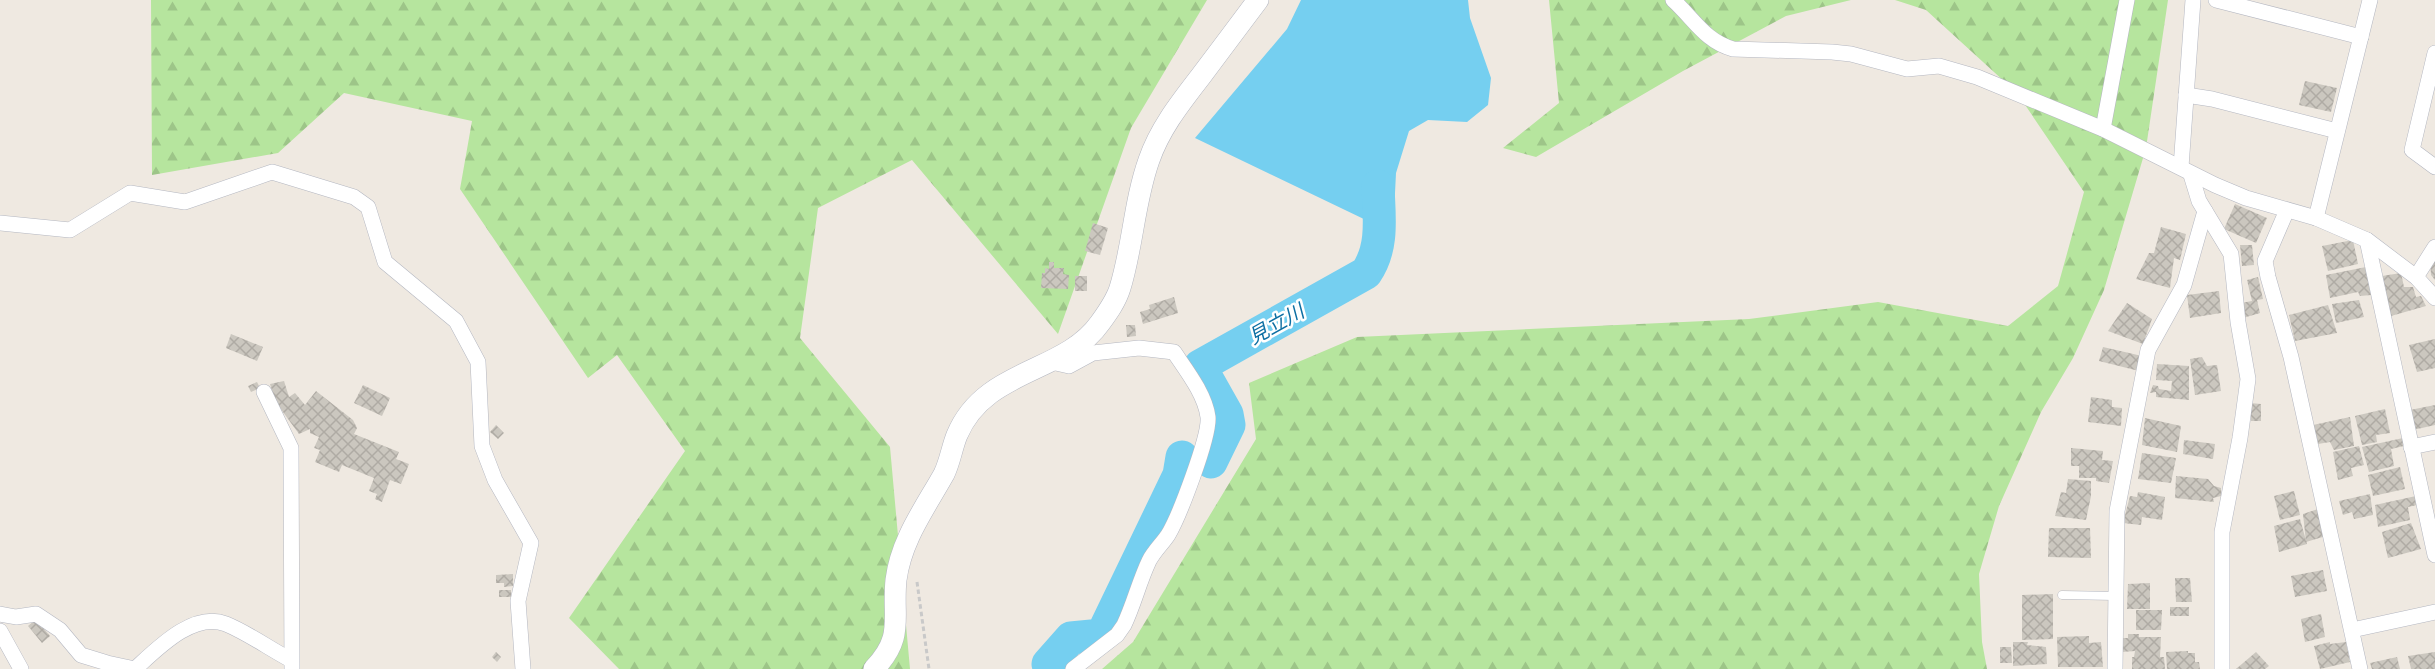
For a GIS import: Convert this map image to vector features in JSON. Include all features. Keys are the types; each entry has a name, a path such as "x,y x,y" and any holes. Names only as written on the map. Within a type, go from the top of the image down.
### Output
{"street":[{"path":"874,669 886,656 896,630 896,580 907,541 945,471 957,434 969,414 995,388 1078,346 1094,331 1111,308 1120,289 1149,159 1169,119 1258,0"},
{"path":"1673,0 1704,34 1722,46 1734,49 1851,54 1907,69 1939,66 1986,80 2103,129 2246,198 2316,218 2367,240 2416,277 2435,298"},
{"path":"2103,129 2127,0"},
{"path":"2193,0 2186,95 2186,171 2205,211 2232,254 2238,322 2248,379 2240,438 2222,532 2222,669"},
{"path":"2216,0 2361,37"},
{"path":"2316,218 2370,0"},
{"path":"2435,53 2412,150 2435,167"},
{"path":"2186,95 2212,99 2337,131"},
{"path":"0,223 70,230 130,193 185,202 272,172 354,197 368,207 385,262 456,321 478,362 482,446 495,480 531,543 518,601 523,669"},
{"path":"2287,210 2270,246 2265,261 2266,269 2291,357 2360,669"},
{"path":"2115,669 2117,511 2148,350 2184,285 2205,211"},
{"path":"2367,240 2435,555"},
{"path":"2416,277 2435,247"},
{"path":"1047,361 1069,366 1093,353 1139,348 1174,352 1189,374 1204,405 1209,422 1180,507 1168,534 1151,558 1124,625 1109,643 1073,669"},
{"path":"264,392 291,448 292,665"},
{"path":"2410,447 2435,442"},
{"path":"2352,630 2435,612"},
{"path":"0,614 16,617 36,614 60,630 81,655 135,669 158,648 189,627 206,621 225,623 292,665"},
{"path":"0,631 21,669"}],"lane":[{"path":"2062,595 2115,596"}],"path":[{"path":"919,572 917,583 928,669"}],"green space":[{"path":"151,0 1207,0 1131,128 1058,334 912,160 818,208 800,338 890,447 910,669 619,669 569,618 685,451 617,355 588,378 460,189 472,121 344,93 278,153 152,175"},
{"path":"1549,0 1851,0 1786,16 1683,71 1536,157 1503,148 1559,103"},
{"path":"1895,0 2168,0 2146,148 2104,290 2073,358 2041,412 1999,506 1979,574 1982,642 1987,669 1102,669 1133,642 1256,439 1249,383 1357,337 1749,319 1878,302 2008,326 2058,286 2084,192 2017,93 1926,10"}],"water":[{"path":"1301,0 1468,0 1470,18 1491,78 1488,105 1467,122 1428,120 1409,131 1396,173 1393,233 1195,138 1287,29"}],"building":[{"path":"2305,81 2337,88 2331,112 2299,105"},
{"path":"2235,204 2267,218 2256,243 2224,229"},
{"path":"1093,223 1108,228 1100,255 1085,251"},
{"path":"2161,227 2186,234 2180,260 2174,258 2170,288 2136,279 2149,253 2154,253"},
{"path":"2353,240 2358,264 2328,271 2322,246"},
{"path":"2240,245 2252,245 2254,265 2242,266"},
{"path":"2435,255 2435,280 2431,275 2430,260"},
{"path":"1049,262 1054,262 1054,268 1064,268 1063,274 1069,275 1068,289 1041,288 1042,273 1045,273 1045,268 1049,269"},
{"path":"2366,267 2371,295 2360,296 2358,292 2330,298 2326,275"},
{"path":"2401,273 2404,287 2413,287 2416,297 2421,296 2426,306 2391,316 2382,276"},
{"path":"1075,276 1087,276 1087,291 1075,291"},
{"path":"2258,277 2263,299 2257,300 2260,313 2243,318 2241,303 2252,301 2247,280"},
{"path":"2219,291 2221,313 2190,318 2187,295"},
{"path":"1174,297 1178,313 1143,324 1140,312 1150,309 1149,305"},
{"path":"2359,300 2364,317 2336,323 2332,304"},
{"path":"2127,303 2152,319 2143,344 2108,331"},
{"path":"2328,305 2337,333 2295,341 2289,315"},
{"path":"1126,325 1135,325 1136,336 1127,337"},
{"path":"231,334 263,347 257,361 226,348"},
{"path":"2435,339 2435,368 2417,372 2409,345"},
{"path":"2103,347 2142,356 2139,371 2099,361"},
{"path":"2202,357 2207,366 2217,365 2221,391 2195,395 2190,359"},
{"path":"2157,364 2189,366 2189,400 2156,397 2156,392 2150,393 2153,385 2158,386 2159,389 2171,391 2172,381 2156,380"},
{"path":"284,381 289,397 295,393 305,405 316,391 353,420 357,428 354,434 399,452 396,459 409,464 401,484 390,480 382,502 375,499 377,494 369,491 374,478 342,465 339,472 315,462 320,450 314,448 319,437 310,433 310,429 299,434 275,401 270,384"},
{"path":"257,382 260,388 251,392 248,386"},
{"path":"363,385 390,398 382,416 354,403"},
{"path":"2091,397 2112,400 2112,407 2122,408 2121,426 2088,422"},
{"path":"2250,403 2261,404 2261,421 2251,421"},
{"path":"2435,405 2435,425 2413,430 2410,410"},
{"path":"2385,409 2390,433 2376,435 2377,442 2362,445 2355,416"},
{"path":"2350,417 2354,446 2334,450 2330,442 2318,444 2313,425"},
{"path":"2145,418 2181,426 2177,452 2142,445"},
{"path":"496,425 504,433 498,439 490,432"},
{"path":"2403,438 2404,446 2391,449 2394,466 2369,472 2362,447"},
{"path":"2184,440 2215,444 2213,459 2183,454"},
{"path":"2359,446 2364,465 2351,468 2353,476 2338,480 2333,452"},
{"path":"2071,448 2103,451 2102,460 2113,461 2109,483 2096,481 2096,478 2079,478 2079,466 2071,466"},
{"path":"2142,453 2176,458 2171,483 2138,479"},
{"path":"2400,467 2405,489 2373,496 2368,475"},
{"path":"2176,476 2208,479 2214,486 2221,488 2221,496 2213,498 2214,502 2175,498"},
{"path":"2068,479 2091,481 2091,496 2086,520 2055,516 2061,492 2066,493"},
{"path":"2294,491 2300,515 2280,520 2274,496"},
{"path":"2138,492 2165,497 2162,520 2142,517 2141,525 2123,523 2130,496 2137,497"},
{"path":"2370,494 2373,515 2354,519 2352,512 2343,515 2339,501"},
{"path":"2416,496 2417,505 2408,507 2410,520 2378,527 2375,505"},
{"path":"2321,508 2326,536 2306,542 2303,514"},
{"path":"2300,519 2307,544 2279,552 2274,526"},
{"path":"2411,523 2421,549 2388,558 2382,532"},
{"path":"2049,528 2090,528 2091,558 2048,557"},
{"path":"2323,570 2327,591 2295,597 2291,576"},
{"path":"513,574 513,586 504,587 504,583 496,583 496,575"},
{"path":"2175,578 2190,578 2192,602 2176,602"},
{"path":"2150,583 2150,609 2127,609 2128,584"},
{"path":"499,590 511,590 511,597 499,597"},
{"path":"2053,594 2053,639 2022,640 2022,595"},
{"path":"2170,607 2189,607 2189,616 2170,616"},
{"path":"2136,610 2162,610 2161,630 2136,630"},
{"path":"2321,614 2325,637 2305,642 2301,619"},
{"path":"36,619 50,636 42,643 28,626"},
{"path":"2128,634 2139,634 2139,637 2161,637 2160,657 2164,657 2165,669 2132,669 2132,657 2135,651 2122,652 2122,638 2128,638"},
{"path":"2089,636 2089,643 2101,642 2103,667 2058,667 2057,637"},
{"path":"2013,642 2028,642 2027,645 2046,647 2047,664 2013,666"},
{"path":"2330,642 2330,644 2346,642 2350,662 2320,669 2314,646"},
{"path":"2000,647 2011,647 2012,663 2000,663"},
{"path":"2188,651 2188,653 2195,653 2195,662 2199,662 2200,669 2167,669 2166,652"},
{"path":"496,652 501,657 497,662 492,657"},
{"path":"2256,652 2269,666 2265,669 2236,669"},
{"path":"2435,652 2435,669 2411,669 2408,656"},
{"path":"2397,657 2400,669 2372,669 2370,663"}],"waterway":[{"name":"見立川","path":"1211,462 1229,425 1227,414 1200,366 1366,273 1376,253 1378,242 1378,186"},
{"name":"見立川","path":"1048,664 1071,638 1102,635 1179,475 1182,457"}]}
